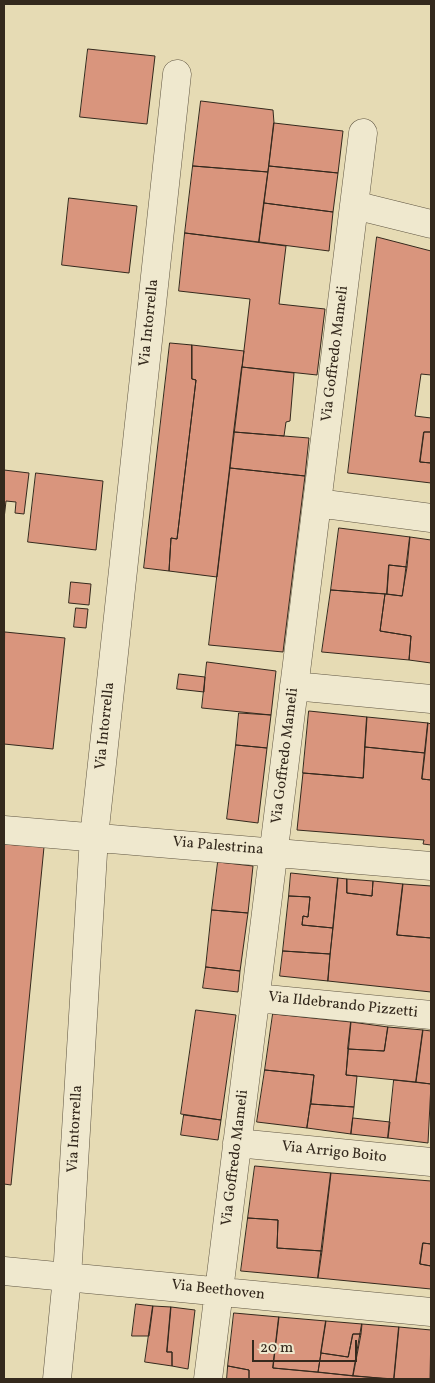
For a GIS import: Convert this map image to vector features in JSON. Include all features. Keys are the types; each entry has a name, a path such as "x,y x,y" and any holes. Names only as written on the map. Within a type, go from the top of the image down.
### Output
{"street":[{"name":"Via Intorrella","path":"57,1379 67,1277 94,837 177,74"},
{"name":"Via Goffredo Mameli","path":"208,1379 363,133"},
{"path":"354,205 431,224"},
{"path":"317,503 431,518"},
{"path":"294,686 431,700"},
{"name":"Via Palestrina","path":"4,830 431,866"},
{"name":"Via Ildebrando Pizzetti","path":"256,998 431,1015"},
{"name":"Via Arrigo Boito","path":"237,1143 431,1162"},
{"name":"Via Beethoven","path":"4,1270 431,1312"}],"building":[{"path":"88,49 155,56 147,124 80,117"},
{"path":"201,101 273,110 274,123 268,172 193,166"},
{"path":"274,123 343,131 338,173 269,166"},
{"path":"193,166 268,172 259,242 185,233"},
{"path":"269,166 338,173 333,212 264,203"},
{"path":"69,198 137,206 129,273 62,265"},
{"path":"264,203 333,212 329,251 259,242"},
{"path":"185,233 286,246 279,304 325,309 317,375 242,367 250,299 179,291"},
{"path":"377,237 431,251 431,375 421,374 415,416 431,418 431,432 424,432 420,462 431,463 431,483 348,473"},
{"path":"170,343 192,345 192,379 196,380 177,539 171,538 169,571 144,568"},
{"path":"192,345 244,351 217,577 169,571 171,538 177,539 196,380 192,379"},
{"path":"242,367 294,373 290,421 286,422 284,436 234,432"},
{"path":"234,432 309,438 305,476 230,468"},
{"path":"424,432 431,432 431,463 420,462"},
{"path":"230,468 305,476 283,652 209,645"},
{"path":"4,470 29,473 24,514 15,513 16,502 6,501 4,519"},
{"path":"36,473 103,481 96,550 28,542"},
{"path":"339,528 410,537 407,567 389,565 387,594 331,590"},
{"path":"410,537 431,540 431,663 409,660 411,636 380,631 385,594 402,596"},
{"path":"389,565 407,567 402,596 387,594"},
{"path":"71,582 91,584 89,605 69,603"},
{"path":"331,590 385,594 380,631 411,636 409,660 322,652"},
{"path":"76,608 88,609 86,628 74,627"},
{"path":"5,632 65,638 53,749 4,744"},
{"path":"207,662 276,671 271,715 202,708"},
{"path":"179,674 205,677 204,692 177,689"},
{"path":"309,711 367,717 363,778 303,773"},
{"path":"239,713 271,715 267,748 236,745"},
{"path":"367,717 428,723 425,753 365,747"},
{"path":"428,723 431,724 431,780 422,779"},
{"path":"236,745 267,748 258,823 227,819"},
{"path":"365,747 425,753 422,779 431,780 431,845 423,844 424,840 297,830 303,773 363,778"},
{"path":"4,844 44,847 11,1185 4,1184"},
{"path":"218,862 253,866 248,913 212,910"},
{"path":"291,873 338,878 333,928 302,925 303,916 308,917 310,897 289,896"},
{"path":"338,878 347,879 347,893 372,896 373,881 403,884 397,935 431,938 431,992 328,981"},
{"path":"347,879 373,881 372,896 347,893"},
{"path":"403,884 431,886 431,938 397,935"},
{"path":"289,896 310,897 308,917 303,916 302,925 333,928 330,954 283,951"},
{"path":"212,910 248,913 240,971 206,967"},
{"path":"283,951 330,954 328,981 280,976"},
{"path":"206,967 240,971 238,992 203,988"},
{"path":"196,1010 236,1015 221,1120 181,1114"},
{"path":"273,1014 351,1022 346,1075 357,1076 354,1107 311,1104 314,1075 265,1070"},
{"path":"351,1022 388,1027 384,1051 348,1049"},
{"path":"388,1027 423,1030 416,1082 346,1075 348,1049 384,1051"},
{"path":"423,1030 431,1031 431,1084 416,1082"},
{"path":"265,1070 314,1075 307,1128 257,1122"},
{"path":"394,1080 431,1084 428,1143 388,1138"},
{"path":"311,1104 354,1107 351,1134 307,1128"},
{"path":"184,1115 221,1120 218,1140 181,1135"},
{"path":"353,1118 390,1122 388,1138 351,1134"},
{"path":"255,1166 331,1173 322,1251 277,1248 278,1220 248,1218"},
{"path":"331,1173 431,1181 431,1244 423,1243 420,1264 431,1266 431,1289 318,1278"},
{"path":"248,1218 278,1220 277,1248 322,1251 318,1278 241,1271"},
{"path":"423,1243 431,1244 431,1266 420,1264"},
{"path":"136,1304 153,1306 149,1336 132,1336"},
{"path":"153,1306 171,1307 167,1352 172,1352 172,1366 145,1362"},
{"path":"171,1307 195,1310 188,1369 172,1366 172,1352 167,1352"},
{"path":"234,1313 279,1317 273,1368 388,1379 249,1379 249,1370 228,1366"},
{"path":"279,1317 326,1321 318,1372 273,1368"},
{"path":"326,1321 362,1324 361,1334 353,1334 348,1357 321,1353"},
{"path":"362,1324 399,1327 394,1379 353,1376"},
{"path":"399,1327 431,1330 430,1379 394,1379"},
{"path":"353,1334 361,1334 353,1376 318,1372 321,1353 348,1357"},
{"path":"228,1366 249,1370 249,1379 227,1379"}]}
